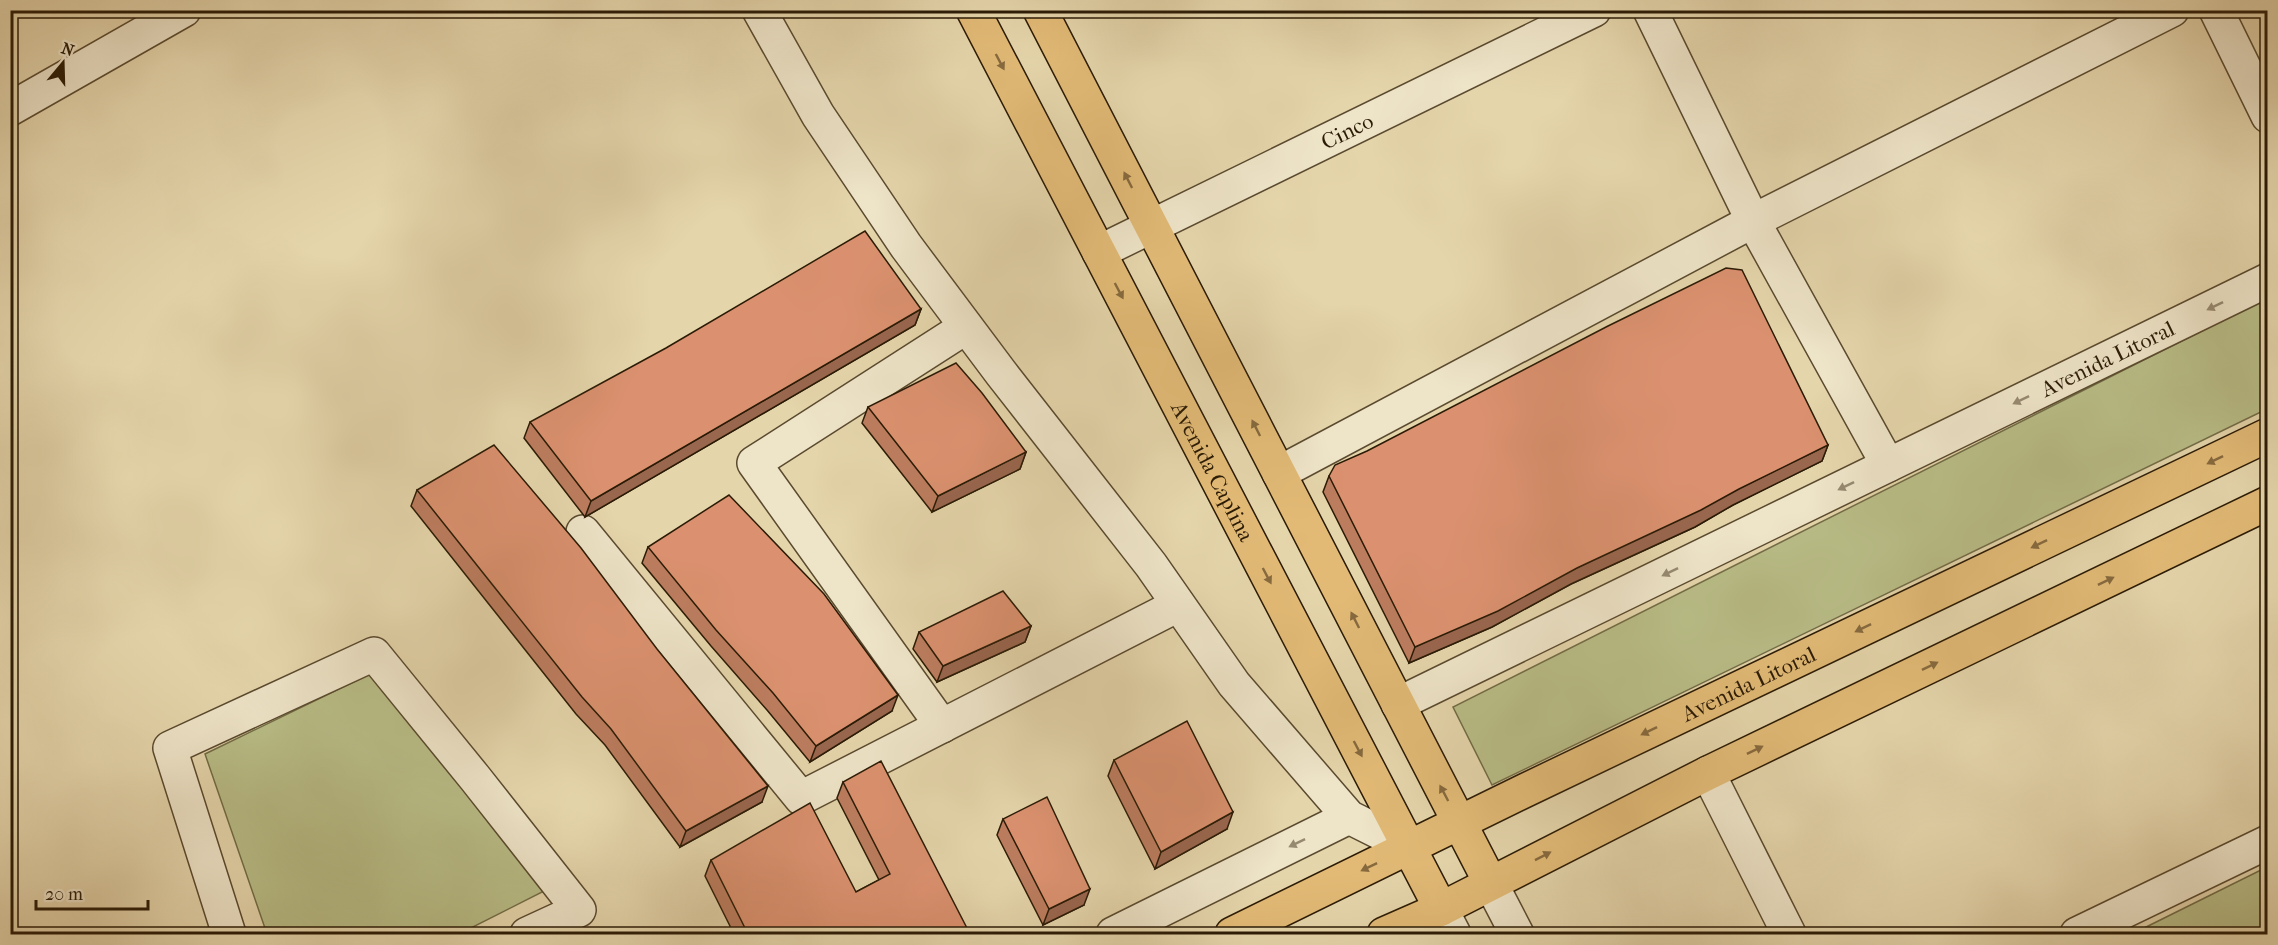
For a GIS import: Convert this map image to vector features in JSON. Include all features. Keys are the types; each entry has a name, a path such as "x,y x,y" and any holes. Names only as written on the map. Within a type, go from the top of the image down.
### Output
{"main road":[{"name":"Avenida Caplina","path":"973,10 1447,922"},
{"path":"1040,10 1490,882"},
{"name":"Avenida Litoral","path":"1232,934 1459,822 2268,435"},
{"path":"1384,934 1447,922 1490,882 1708,773 2268,503"}],"street":[{"path":"10,108 184,10"},
{"path":"759,10 818,115 906,246 1151,565 1234,684 1349,817 1409,847"},
{"name":"Cinco","path":"1099,252 1594,10"},
{"path":"1650,10 1754,221 1888,465"},
{"path":"1279,473 1754,221 2172,10"},
{"path":"2216,10 2268,116"},
{"name":"Avenida Litoral","path":"1398,704 2268,280"},
{"path":"942,726 754,464 966,327"},
{"path":"583,532 801,798 1178,605"},
{"path":"229,934 170,747 374,654 476,778 579,910 528,934"},
{"path":"1708,773 1789,934"},
{"path":"1113,934 1349,817"},
{"path":"2077,934 2268,842"},
{"path":"1490,882 1517,934"}],"green space":[{"path":"2267,298 2267,409 1492,785 1453,707"},
{"path":"372,673 552,887 459,934 267,934 205,754"},
{"path":"2267,867 2267,934 2132,934"}],"building":[{"path":"865,231 921,309 591,501 530,422 666,348"},
{"path":"1726,268 1742,270 1828,445 1701,510 1577,568 1498,611 1415,647 1329,476 1335,465 1367,451 1608,326"},
{"path":"956,363 982,393 1026,452 938,496 868,407"},
{"path":"494,445 581,548 657,649 768,786 686,831 611,729 582,697 417,490"},
{"path":"729,495 824,594 898,695 816,746 648,547"},
{"path":"1003,591 1031,626 943,666 919,632"},
{"path":"1187,721 1233,812 1161,852 1114,760"},
{"path":"881,761 970,934 748,934 711,860 810,803 856,892 890,874 843,782"},
{"path":"1047,797 1090,889 1049,909 1003,819"}]}
